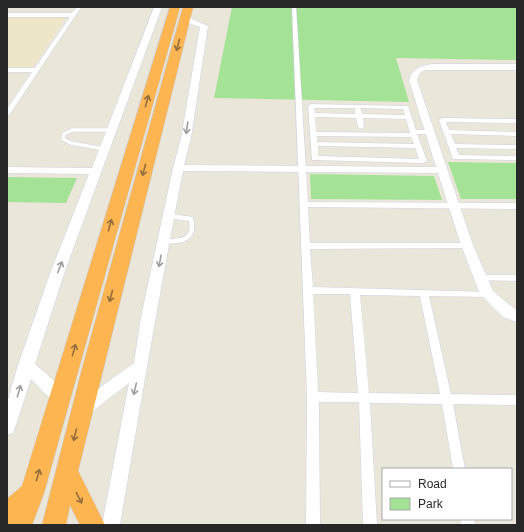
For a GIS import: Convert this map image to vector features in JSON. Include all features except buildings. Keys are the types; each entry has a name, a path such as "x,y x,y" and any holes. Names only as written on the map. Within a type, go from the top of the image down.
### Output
{"highway":[{"path":"20,525 32,493 60,396 180,12"},
{"path":"54,525 81,410 180,12"},
{"path":"66,472 93,525"},
{"path":"7,515 32,493"}],"street":[{"path":"36,15 42,7"},
{"path":"7,114 79,7"},
{"path":"7,428 26,365 58,271 158,7"},
{"path":"294,7 313,397 313,525"},
{"path":"110,525 141,366 148,317 178,168 186,138 204,26 180,12 151,23"},
{"path":"7,15 73,15"},
{"path":"517,67 432,67 420,69 415,73 413,80 467,245 487,294 508,313 517,317"},
{"path":"7,70 37,70"},
{"path":"178,168 301,168 367,164 423,161 406,107 357,106 311,106 315,158 367,164 443,170"},
{"path":"357,106 361,127"},
{"path":"312,114 409,117"},
{"path":"517,121 442,120 456,157 517,158"},
{"path":"313,134 517,134"},
{"path":"376,135 379,146"},
{"path":"314,144 418,146"},
{"path":"362,145 367,164"},
{"path":"452,146 517,147"},
{"path":"7,170 96,171"},
{"path":"304,204 517,206"},
{"path":"305,246 467,245"},
{"path":"480,278 517,278"},
{"path":"308,290 487,294"},
{"path":"355,292 364,398 370,525"},
{"path":"424,293 447,399 459,468"},
{"path":"26,365 60,396"},
{"path":"81,410 141,366"},
{"path":"313,397 517,400"}],"lane":[{"path":"104,149 71,143 63,139 64,134 72,130 111,130"},
{"path":"164,241 182,241 189,237 192,231 191,219 186,217 169,216"}],"shaded area":[{"path":"7,17 66,17 33,67 7,67"}],"green space":[{"path":"232,7 517,7 517,60 396,58 409,102 214,98"},
{"path":"448,162 517,163 517,199 461,199"},
{"path":"310,174 434,176 442,200 311,199"},
{"path":"7,177 77,178 66,203 7,202"}]}
